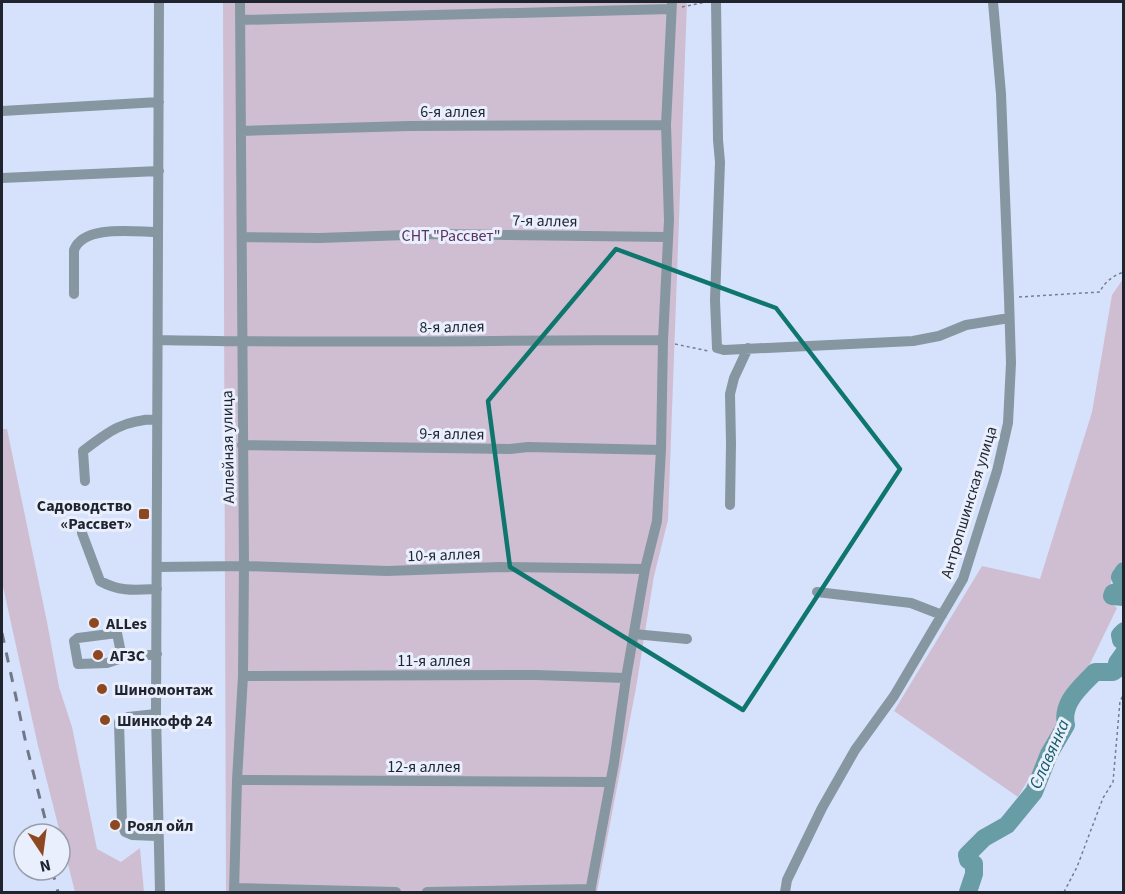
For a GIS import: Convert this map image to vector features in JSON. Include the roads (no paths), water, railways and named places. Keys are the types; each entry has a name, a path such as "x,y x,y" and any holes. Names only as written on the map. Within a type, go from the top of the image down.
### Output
{"street":[{"path":"159,2 156,714 160,892"},
{"name":"Аллейная улица","path":"234,890 243,676 244,566 240,2"},
{"path":"716,2 720,162 715,300 717,348 724,350 913,341 939,336 966,325 1009,318"},
{"name":"Антропшинская улица","path":"785,892 787,880 822,808 855,750 894,696 963,579 997,471 1008,423 1011,363 1000,94 993,2"},
{"path":"240,20 672,5 666,125 669,220 657,521 645,569 591,891 427,892"},
{"path":"2,111 159,102"},
{"name":"6-я аллея","path":"241,131 397,126 666,125"},
{"path":"2,178 159,171"},
{"path":"74,294 74,250 77,243 84,238 108,232 158,232"},
{"name":"7-я аллея","path":"242,237 319,238 436,234 667,237"},
{"name":"8-я аллея","path":"158,340 396,343 663,340"},
{"path":"730,505 730,394 734,378 748,348"},
{"path":"85,481 83,451 112,428 130,421 157,419"},
{"name":"9-я аллея","path":"243,445 661,450"},
{"path":"82,533 100,581 114,588 158,589"},
{"name":"10-я аллея","path":"158,567 244,566 387,571 500,567 645,569"},
{"path":"817,592 911,603 942,615"},
{"path":"122,658 117,633 78,638 74,641 78,664 107,663 122,658 157,654"},
{"path":"634,634 687,639"},
{"name":"11-я аллея","path":"243,676 536,675 626,678"},
{"path":"156,714 128,717 119,722 124,832 132,835 157,836"},
{"name":"12-я аллея","path":"237,780 610,782"},
{"path":"234,890 396,892"}],"waterway":[{"name":"Славянка","path":"1124,571 1120,577 1123,589 1113,593 1112,596 1124,597"},
{"name":"Славянка","path":"1124,631 1120,635 1121,640 1124,641"},
{"name":"Славянка","path":"968,892 974,874 974,864 968,860 967,855 984,838 1007,825 1034,792 1049,754 1066,725 1066,709 1069,702 1095,672 1113,672 1117,669 1117,663 1124,653"}],"railway":[{"path":"2,633 46,822"},
{"path":"55,882 58,892"}],"place":[{"name":"Садоводство «Рассвет»","path":"144,514"},
{"name":"ALLes","path":"94,623"},
{"name":"АГЗС","path":"98,655"},
{"name":"Шиномонтаж","path":"102,689"},
{"name":"Шинкофф 24","path":"105,720"},
{"name":"Роял ойл","path":"115,825"}],"park label":[{"name":"СНТ \"Рассвет\"","path":"451,235"}]}
